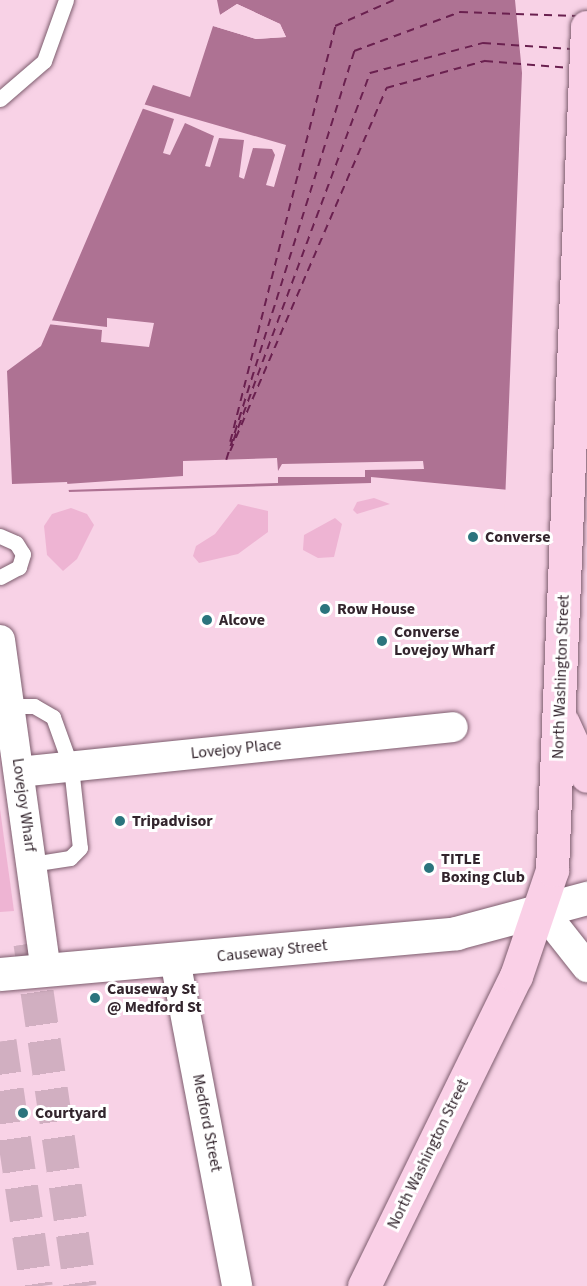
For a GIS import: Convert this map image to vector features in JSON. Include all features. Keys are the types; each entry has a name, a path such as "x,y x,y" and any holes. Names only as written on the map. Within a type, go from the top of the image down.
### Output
{"main road":[{"name":"North Washington Street","path":"364,1286 516,976 542,910 554,859 587,27"},
{"path":"559,705 587,776"},
{"name":"Causeway Street","path":"0,974 456,933 587,898"}],"street":[{"name":"Lovejoy Wharf","path":"0,640 46,970"},
{"name":"Lovejoy Place","path":"20,772 453,727"},
{"path":"542,910 587,967"},
{"name":"Medford Street","path":"175,960 237,1286"}],"lane":[{"path":"0,99 44,61 66,0"},
{"path":"0,536 16,543 23,554 19,567 0,578"},
{"path":"11,706 34,706 53,717 71,767 80,848 70,858 32,864"}],"shaded area":[{"path":"217,0 587,0 509,490 371,477 371,483 69,492 67,482 12,484 7,371 41,346 153,85 190,97 213,26 256,39 286,37 280,24 237,4 220,15"},
{"path":"374,498 390,504 357,514 353,510 357,502"},
{"path":"238,504 268,511 268,532 238,554 199,563 193,556 196,546 215,534"},
{"path":"71,508 87,514 94,525 77,559 63,571 47,555 44,526 52,514"},
{"path":"335,518 342,524 334,557 318,558 303,550 304,535"},
{"path":"0,809 14,911 0,912"}],"pier":[{"path":"214,0 220,15 237,4 280,24 286,37 256,39 210,25 256,36 284,34 260,16 237,8 218,18"},
{"path":"515,0 587,0 587,658 506,652 501,604 522,73"},
{"path":"143,104 286,145 274,187 266,185 275,155 272,149 253,148 244,179 239,177 244,140 219,138 210,167 205,166 214,136 185,123 170,155 163,153 174,119 141,108"},
{"path":"107,318 154,323 149,347 101,342 102,330 47,324 49,320 107,327"},
{"path":"277,458 278,471 282,464 423,461 424,469 365,470 365,477 278,477 278,483 67,490 66,484 183,476 183,461"}],"ferry route":[{"path":"230,442 335,26 394,0"},
{"path":"226,460 354,51 460,12 577,16"},
{"path":"233,441 370,73 483,43 571,49"},
{"path":"230,451 386,88 485,61 571,68"}],"tunnel":[{"path":"30,943 80,1286"},
{"path":"0,1041 36,1286"}],"place":[{"name":"Converse","path":"473,537"},
{"name":"Row House","path":"325,609"},
{"name":"Alcove","path":"207,620"},
{"name":"Converse Lovejoy Wharf","path":"382,641"},
{"name":"Tripadvisor","path":"120,821"},
{"name":"TITLE Boxing Club","path":"429,868"},
{"name":"Causeway St @ Medford St","path":"95,998"},
{"name":"Courtyard","path":"23,1113"}]}
